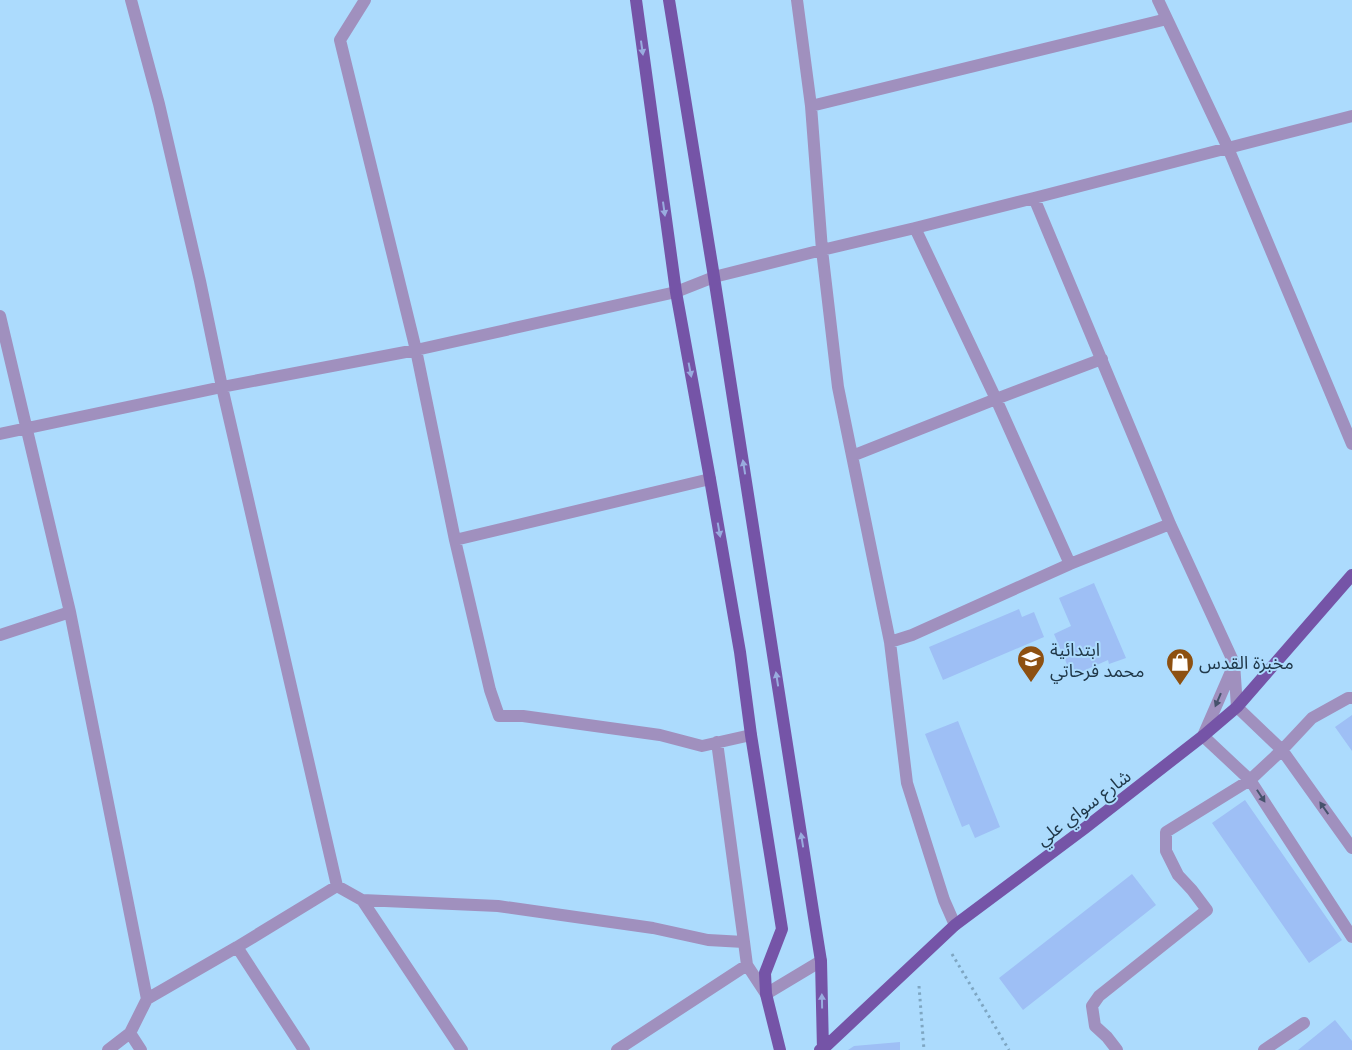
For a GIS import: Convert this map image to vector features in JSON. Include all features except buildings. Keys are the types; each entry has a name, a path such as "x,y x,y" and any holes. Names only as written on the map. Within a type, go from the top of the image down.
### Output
{"main road":[{"path":"636,0 676,292 740,652 751,735 782,929 765,974 766,994 780,1050"},
{"path":"669,0 821,961 822,1050"},
{"name":"شارع سواي علي","path":"822,1050 955,925 1085,828 1203,736 1237,707 1352,575"}],"street":[{"path":"131,0 159,104 337,886 362,900 498,906 653,928 708,940 744,942"},
{"path":"365,0 340,40 416,350 455,540 490,690 499,716 523,716 660,735 702,746 751,735"},
{"path":"797,0 811,106 822,250 838,387 890,642 907,783 944,900 955,925"},
{"path":"1158,0 1228,148 1352,444"},
{"path":"811,106 1167,19"},
{"path":"0,434 222,387 416,350 676,292 714,277 1034,198 1352,116"},
{"path":"1034,198 1170,524 1234,663 1237,707 1282,750 1352,848"},
{"path":"915,228 996,399 1070,564"},
{"path":"0,316 70,612 147,999"},
{"path":"852,456 1102,359"},
{"path":"455,540 710,479"},
{"path":"890,642 912,635 1070,564 1170,524"},
{"path":"0,635 70,612"},
{"path":"1234,663 1203,736 1250,780 1352,938"},
{"path":"1116,1050 1107,1037 1095,1026 1092,1006 1095,1001 1207,910 1178,875 1166,851 1166,832 1250,780 1312,718 1348,698 1352,698"},
{"path":"717,742 747,965 766,994 821,961"},
{"path":"108,1050 130,1033 147,999 337,886"},
{"path":"362,900 462,1050"},
{"path":"237,947 304,1050"},
{"path":"617,1050 747,965"},
{"path":"1264,1050 1304,1023"},
{"path":"130,1033 141,1050"}],"path":[{"path":"942,937 1009,1050"},
{"path":"917,961 924,1050"}],"place":[{"name":"ابتدائية محمد فرحاتي","path":"1031,683"},
{"name":"مخبزة القدس","path":"1180,686"}]}
